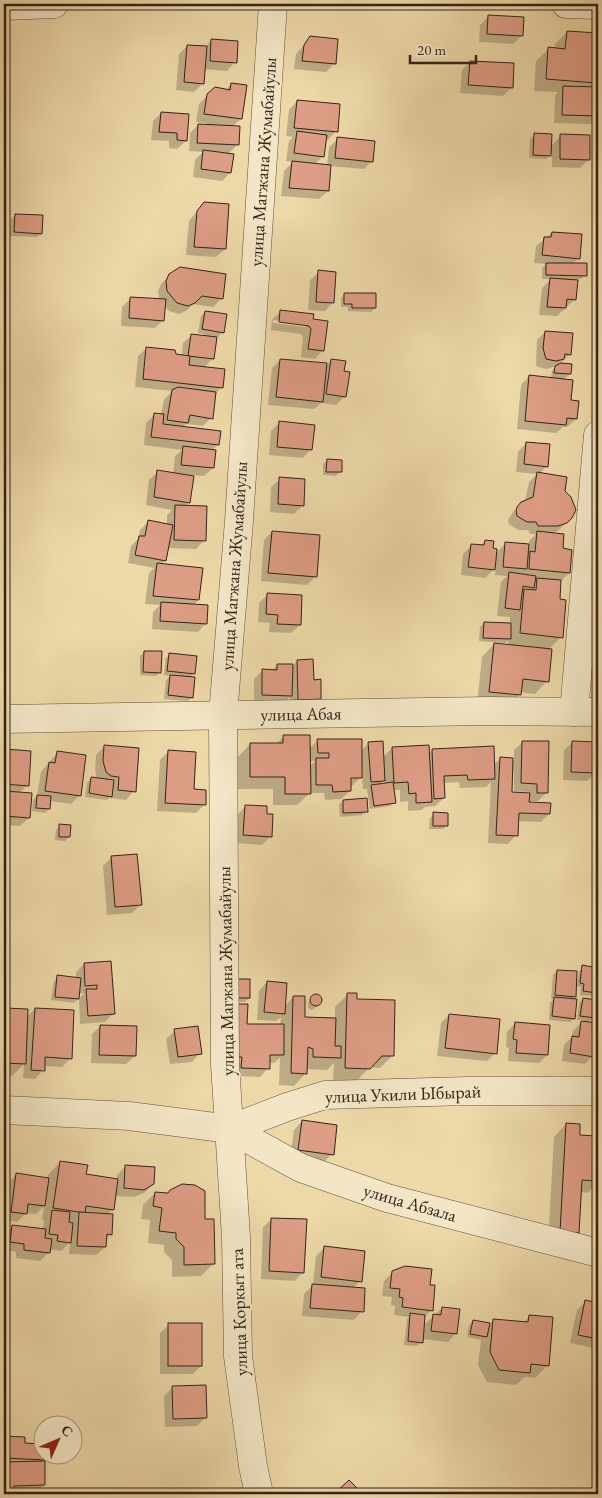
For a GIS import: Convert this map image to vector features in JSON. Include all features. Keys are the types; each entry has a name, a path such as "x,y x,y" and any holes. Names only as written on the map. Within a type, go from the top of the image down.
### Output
{"street":[{"path":"4,6 54,4"},
{"name":"улица Магжана Жумабайулы","path":"230,1130 225,1064 223,715 239,521 273,4"},
{"path":"566,4 598,5"},
{"path":"586,712 598,435"},
{"name":"улица Абая","path":"4,719 488,711 586,712"},
{"name":"улица Укили Ыбырай","path":"4,1110 129,1116 230,1130 287,1107 325,1095 468,1091 598,1091"},
{"name":"улица Абзала","path":"230,1130 301,1168 388,1198 598,1253"},
{"name":"улица Коркыт ата","path":"230,1130 236,1237 238,1356 253,1466 259,1494"}],"building":[{"path":"488,15 524,17 523,36 487,34"},
{"path":"567,31 598,33 596,83 546,79 548,47 565,49"},
{"path":"310,36 338,39 336,64 302,61 304,45"},
{"path":"211,39 238,41 237,63 210,61"},
{"path":"187,45 207,46 204,84 184,82"},
{"path":"470,61 514,63 513,88 468,85"},
{"path":"231,83 247,85 242,119 204,114 207,94 215,87 230,90"},
{"path":"563,86 598,87 598,116 562,115"},
{"path":"297,100 340,104 338,132 294,128"},
{"path":"161,112 189,114 187,141 177,140 177,133 159,132"},
{"path":"198,124 240,126 239,145 197,143"},
{"path":"297,131 327,135 324,157 294,153"},
{"path":"534,133 552,134 551,156 533,155"},
{"path":"560,134 590,135 590,160 560,159"},
{"path":"337,137 375,141 373,162 335,158"},
{"path":"203,150 234,154 231,173 201,169"},
{"path":"292,161 331,165 329,191 289,188"},
{"path":"204,202 229,204 226,249 194,247 197,211"},
{"path":"15,214 43,215 42,234 14,232"},
{"path":"552,232 582,234 580,259 542,255 544,237 551,237"},
{"path":"546,263 587,263 587,276 546,275"},
{"path":"180,267 226,274 223,299 202,296 195,303 188,306 177,303 167,291 166,281 169,274"},
{"path":"318,270 336,272 334,303 316,302"},
{"path":"550,278 578,280 576,300 567,299 566,308 547,307"},
{"path":"344,293 376,293 376,308 352,308 352,304 344,304"},
{"path":"130,297 166,299 164,321 129,318"},
{"path":"280,310 314,314 313,319 328,321 324,351 308,349 311,329 309,326 279,322"},
{"path":"205,311 227,314 224,333 202,329"},
{"path":"545,331 573,333 571,355 565,354 564,359 556,361 546,359 543,348"},
{"path":"191,334 217,337 214,359 188,356"},
{"path":"146,347 175,350 176,354 190,356 189,365 225,369 223,388 143,379"},
{"path":"280,359 327,363 323,402 276,397"},
{"path":"331,359 346,361 344,371 350,372 346,397 326,394"},
{"path":"561,363 572,364 571,374 554,373 555,366"},
{"path":"529,375 573,380 571,400 579,401 577,419 567,418 566,425 525,421"},
{"path":"178,387 216,392 213,419 190,415 188,423 167,420 172,390"},
{"path":"154,413 164,414 163,424 221,431 219,445 151,437"},
{"path":"279,421 315,425 312,450 277,447"},
{"path":"526,442 550,444 548,467 524,464"},
{"path":"183,446 216,450 214,468 181,465"},
{"path":"327,459 342,460 342,472 326,472"},
{"path":"157,470 194,476 190,503 154,497"},
{"path":"537,472 567,477 565,491 571,497 576,510 567,523 558,526 538,526 536,522 527,522 517,516 517,507 521,502 533,497"},
{"path":"279,477 305,479 304,506 278,504"},
{"path":"175,505 207,506 206,541 174,540"},
{"path":"148,520 173,525 166,561 135,555 139,536 145,536"},
{"path":"272,531 320,535 317,577 268,573"},
{"path":"537,531 564,534 563,548 572,550 570,573 529,569 530,551 535,552"},
{"path":"485,540 494,541 493,548 497,549 495,570 468,567 471,544 484,545"},
{"path":"505,542 529,544 527,569 503,567"},
{"path":"157,563 203,568 199,600 153,596"},
{"path":"509,572 536,576 534,588 523,586 520,610 505,608"},
{"path":"537,578 561,580 560,599 566,600 563,638 520,633 524,589 536,590"},
{"path":"267,593 302,595 301,625 277,624 278,615 266,614"},
{"path":"161,602 208,605 207,624 160,621"},
{"path":"484,622 511,623 511,639 483,638"},
{"path":"494,643 552,649 549,682 523,679 521,695 489,692"},
{"path":"144,651 162,651 161,673 143,672"},
{"path":"169,653 197,656 195,674 167,671"},
{"path":"313,659 314,680 321,679 321,699 298,700 297,660"},
{"path":"277,664 293,664 292,696 262,695 262,669 277,670"},
{"path":"170,675 195,677 193,698 168,695"},
{"path":"283,735 310,735 311,794 285,794 285,777 250,777 250,743 283,743"},
{"path":"317,739 362,739 362,778 351,778 351,791 333,792 332,785 316,785 316,758 329,758 329,753 318,753"},
{"path":"383,741 385,781 371,782 368,742"},
{"path":"522,741 549,741 548,793 537,793 537,784 521,783"},
{"path":"572,741 598,742 597,773 571,772"},
{"path":"104,745 139,748 136,792 118,790 119,777 111,776 106,772 103,761"},
{"path":"429,745 432,802 416,803 416,793 409,794 408,782 394,783 392,747"},
{"path":"494,746 495,779 468,780 467,775 444,776 445,798 434,799 432,749"},
{"path":"4,749 31,751 29,786 4,784"},
{"path":"168,750 196,752 194,789 206,790 206,805 165,803"},
{"path":"57,751 86,755 81,796 45,791 49,762 55,763"},
{"path":"500,757 513,758 512,792 530,793 529,802 551,803 550,814 519,813 518,836 496,835"},
{"path":"91,777 114,780 112,797 89,793"},
{"path":"393,782 396,803 374,806 371,785"},
{"path":"4,791 32,793 30,818 4,816"},
{"path":"37,795 51,796 50,809 36,808"},
{"path":"367,798 368,812 343,813 343,800"},
{"path":"245,805 267,806 267,814 273,814 272,837 243,835"},
{"path":"433,812 448,813 448,826 433,826"},
{"path":"59,824 71,825 70,837 59,837"},
{"path":"137,854 142,905 115,907 111,856"},
{"path":"111,961 115,1014 88,1016 86,989 97,989 97,985 85,986 84,963"},
{"path":"582,965 598,968 597,993 583,991 584,984 580,983"},
{"path":"557,970 577,971 576,997 555,995"},
{"path":"57,975 81,978 79,999 55,997"},
{"path":"238,979 250,979 250,998 238,998"},
{"path":"267,981 287,983 285,1014 264,1012"},
{"path":"347,993 357,993 357,999 395,1000 394,1056 382,1056 370,1069 345,1068"},
{"path":"316,994 322,1000 316,1006 310,1000"},
{"path":"293,996 305,996 305,1017 336,1018 335,1046 341,1046 341,1058 313,1057 313,1049 308,1047 307,1074 291,1073"},
{"path":"554,997 577,999 575,1019 552,1016"},
{"path":"583,998 597,1000 595,1018 580,1016"},
{"path":"236,1004 248,1004 247,1024 284,1024 284,1055 270,1055 270,1069 241,1068 242,1057 235,1057"},
{"path":"4,1008 28,1009 26,1064 4,1063"},
{"path":"35,1008 74,1010 72,1059 45,1057 45,1071 31,1070"},
{"path":"449,1014 500,1019 497,1054 445,1048"},
{"path":"581,1021 598,1023 594,1057 570,1053 572,1036 579,1037"},
{"path":"515,1022 550,1025 548,1055 516,1053 517,1040 513,1039"},
{"path":"100,1025 137,1026 136,1056 99,1055"},
{"path":"198,1026 202,1054 178,1057 174,1029"},
{"path":"302,1120 337,1125 334,1155 298,1150"},
{"path":"566,1123 580,1124 580,1135 596,1136 595,1147 598,1148 598,1181 582,1180 579,1233 560,1232"},
{"path":"60,1161 88,1165 86,1174 118,1179 114,1210 86,1206 85,1213 53,1208"},
{"path":"125,1165 155,1167 154,1184 144,1190 124,1188"},
{"path":"16,1173 49,1178 45,1206 28,1204 27,1214 11,1212"},
{"path":"182,1184 195,1185 205,1191 205,1219 214,1219 215,1264 184,1265 184,1247 176,1239 176,1233 159,1231 162,1208 153,1206 155,1192 168,1193"},
{"path":"52,1210 70,1212 69,1222 73,1223 71,1243 57,1241 58,1235 49,1234"},
{"path":"79,1212 113,1214 112,1235 107,1234 106,1247 77,1246"},
{"path":"271,1218 307,1219 304,1273 269,1271"},
{"path":"12,1225 46,1229 45,1238 52,1239 50,1253 24,1250 24,1244 10,1242"},
{"path":"324,1246 365,1251 362,1282 321,1277"},
{"path":"405,1266 432,1269 430,1285 435,1285 433,1311 402,1307 403,1298 399,1297 400,1289 390,1288 392,1271"},
{"path":"312,1284 365,1288 364,1312 310,1308"},
{"path":"585,1300 598,1303 598,1339 578,1335"},
{"path":"442,1307 460,1309 457,1334 431,1331 433,1314 441,1315"},
{"path":"410,1313 425,1315 423,1343 408,1341"},
{"path":"529,1315 553,1317 549,1366 531,1364 530,1373 499,1370 490,1352 493,1319 528,1322"},
{"path":"473,1320 490,1323 487,1337 470,1334"},
{"path":"168,1323 202,1323 202,1366 168,1366"},
{"path":"206,1385 207,1418 173,1419 172,1386"},
{"path":"4,1436 25,1437 25,1443 32,1443 32,1459 4,1458"},
{"path":"32,1461 32,1466 45,1466 45,1485 14,1486 14,1494 4,1494 4,1462"},
{"path":"349,1480 363,1494 334,1494"},
{"path":"132,1492 162,1492 162,1494 132,1494"}]}
